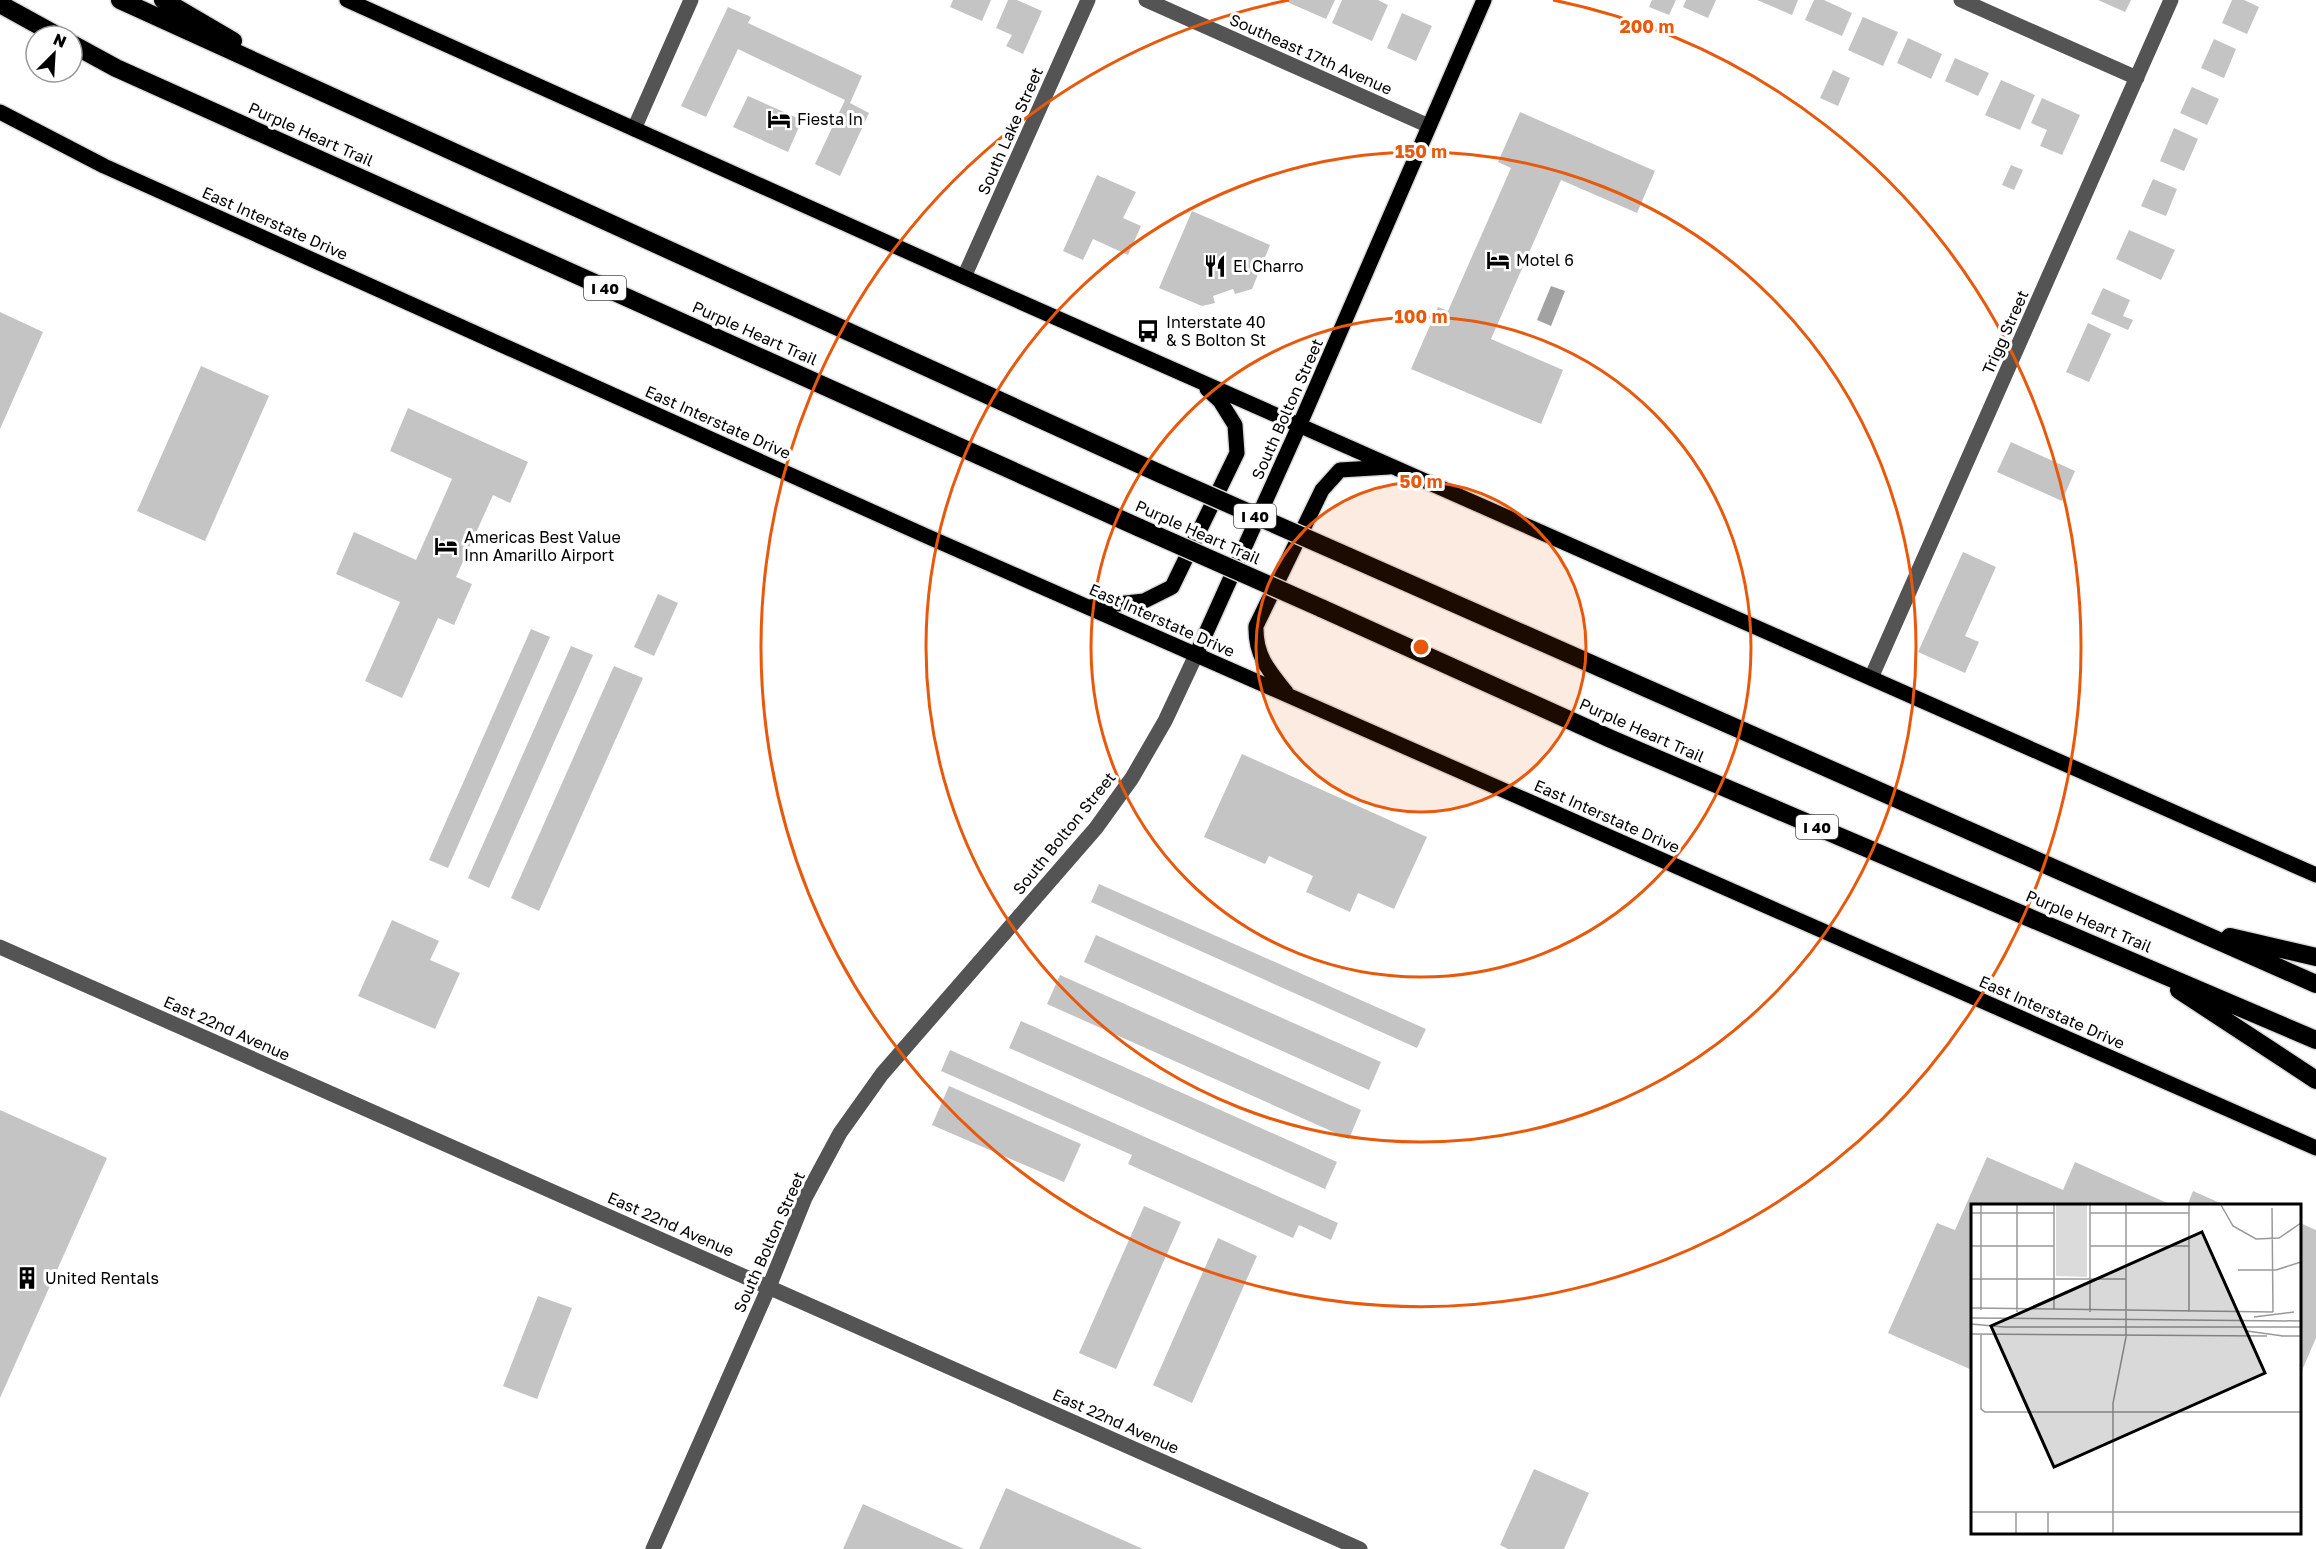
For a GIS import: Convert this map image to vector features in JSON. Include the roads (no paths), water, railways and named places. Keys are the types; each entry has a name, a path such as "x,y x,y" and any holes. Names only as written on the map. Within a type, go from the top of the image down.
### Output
{"highway":[{"name":"Purple Heart Trail","path":"120,0 1164,475 2316,984"},
{"path":"163,0 320,92"},
{"path":"4,7 36,24"},
{"name":"Purple Heart Trail","path":"84,50 117,68 1611,739 2316,1040"},
{"path":"2189,928 2316,957"},
{"path":"2140,964 2316,1080"}],"main road":[{"path":"347,0 1198,381 1300,424 2316,875"},
{"name":"South Bolton Street","path":"1196,656 1300,424 1484,0"},
{"name":"East Interstate Drive","path":"0,112 115,171 1196,656 2316,1148"},
{"path":"1090,607 1143,601 1172,587 1237,453 1235,425 1220,401 1198,381"},
{"path":"1289,696 1268,670 1255,644 1256,626 1322,490 1340,470 1392,466"}],"street":[{"path":"634,129 691,0"},
{"name":"South Lake Street","path":"964,277 1088,0"},
{"name":"Southeast 17th Avenue","path":"1146,0 1429,126"},
{"path":"1961,0 2137,78"},
{"name":"Trigg Street","path":"1871,678 2171,0"},
{"name":"South Bolton Street","path":"652,1549 769,1287 805,1198 840,1133 882,1074 1095,828 1132,778 1165,721 1196,656"},
{"name":"East 22nd Avenue","path":"0,947 1360,1549"}],"place":[{"name":"Fiesta In","path":"779,119"},
{"name":"Motel 6","path":"1498,260"},
{"name":"El Charro","path":"1215,266"},
{"name":"Interstate 40 & S Bolton St","path":"1148,331"},
{"name":"Americas Best Value Inn Amarillo Airport","path":"446,546"},
{"name":"United Rentals","path":"27,1278"}]}
